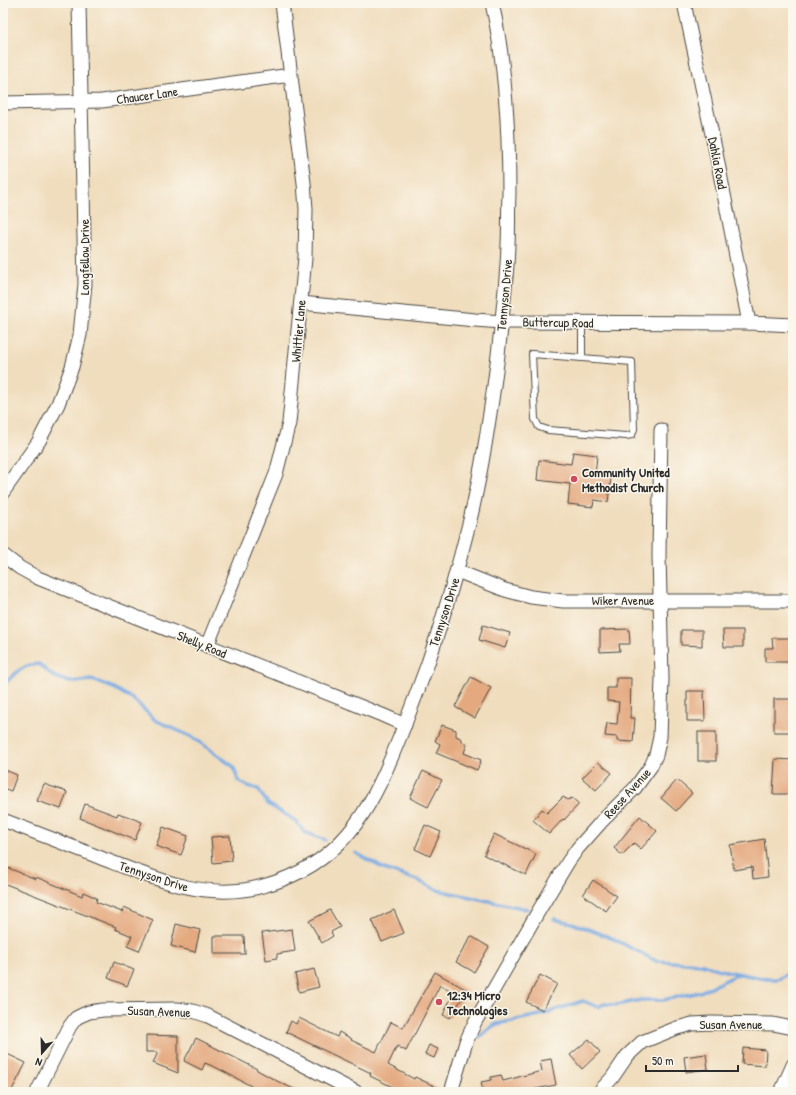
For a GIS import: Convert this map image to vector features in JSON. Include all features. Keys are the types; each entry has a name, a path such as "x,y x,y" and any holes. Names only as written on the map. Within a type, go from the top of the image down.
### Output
{"street":[{"name":"Longfellow Drive","path":"3,492 39,441 58,404 72,367 80,335 85,284 79,3"},
{"name":"Whittier Lane","path":"208,646 276,474 292,405 305,258 306,209 282,3"},
{"name":"Tennyson Drive","path":"3,820 159,880 187,888 223,892 263,886 295,876 327,854 351,831 366,811 387,770 413,706 445,611 457,572 470,518 490,420 502,322 508,247 509,155 502,66 492,3"},
{"name":"Dahlia Road","path":"684,3 716,153 749,323"},
{"name":"Chaucer Lane","path":"3,103 81,102 109,100 291,75"},
{"name":"Buttercup Road","path":"301,303 502,322 749,323 793,325"},
{"name":"Reese Avenue","path":"451,1092 466,1042 475,1022 566,865 578,848 602,821 635,788 654,760 661,728 662,679 659,600 659,519 661,430"},
{"name":"Shelly Road","path":"3,555 20,568 38,578 405,725"},
{"name":"Wiker Avenue","path":"457,572 505,590 540,599 563,601 793,601"},
{"name":"Susan Avenue","path":"37,1092 61,1042 76,1018 89,1012 103,1010 176,1009 193,1011 208,1016 356,1092"},
{"name":"Susan Avenue","path":"599,1092 612,1078 627,1056 642,1042 677,1028 692,1024 710,1023 773,1024 793,1028"},
{"path":"781,1092 793,1065"}],"lane":[{"path":"582,322 582,358"},
{"path":"532,354 582,358 632,362 634,429 632,435 626,436 539,428 535,419 532,354"}],"building":[{"name":"Community United Methodist Church","path":"573,452 597,455 595,476 611,478 608,502 594,500 593,507 568,504 570,484 537,480 539,460 571,464"},
{"path":"483,625 510,633 505,648 479,640"},
{"path":"629,629 630,644 619,644 620,651 600,652 600,630"},
{"path":"681,630 702,630 702,646 681,645"},
{"path":"723,630 743,630 743,647 724,647"},
{"path":"772,638 793,638 793,662 765,662 765,648 773,648"},
{"path":"471,677 491,688 475,718 455,707"},
{"path":"616,678 631,678 630,718 635,718 633,742 617,741 617,737 605,736 607,723 617,724 619,702 607,701 607,688 616,688"},
{"path":"687,691 704,691 705,721 687,721"},
{"path":"774,699 791,699 791,732 774,732"},
{"path":"442,725 456,730 456,736 462,739 462,742 467,744 464,753 481,760 477,770 436,753 440,744 435,741"},
{"path":"698,732 716,732 716,761 698,761"},
{"path":"775,759 793,760 792,794 773,794"},
{"path":"598,762 612,773 596,790 582,778"},
{"path":"3,769 17,775 11,791 3,788"},
{"path":"423,771 442,780 428,807 410,798"},
{"path":"677,780 692,793 676,811 661,798"},
{"path":"44,784 67,792 61,809 37,801"},
{"path":"563,797 568,800 572,798 579,804 549,834 533,820 542,809 547,813"},
{"path":"85,804 117,816 118,813 142,822 135,840 80,818"},
{"path":"640,816 657,831 641,849 634,843 622,855 614,848"},
{"path":"425,825 441,832 430,856 415,849"},
{"path":"163,827 188,836 181,855 156,846"},
{"path":"494,834 536,854 526,875 484,855"},
{"path":"230,836 232,861 213,863 211,837"},
{"path":"764,839 768,877 753,879 752,867 734,870 730,845"},
{"path":"3,866 36,879 36,877 82,896 83,892 97,898 96,902 122,912 124,907 153,920 139,951 127,946 132,936 115,929 116,927 3,883"},
{"path":"593,880 617,896 606,911 583,895"},
{"path":"330,910 340,927 331,932 333,936 322,943 309,921"},
{"path":"394,910 404,933 382,942 372,920"},
{"path":"176,924 200,930 195,952 171,946"},
{"path":"292,929 295,951 277,954 277,958 266,960 262,933"},
{"path":"214,936 244,936 245,954 214,954"},
{"path":"471,936 489,947 474,972 456,962"},
{"path":"114,962 134,970 127,986 108,978"},
{"path":"314,969 319,987 299,992 295,974"},
{"path":"435,972 467,990 450,1018 443,1015 454,992 440,985 406,1051 397,1046 388,1065 414,1079 415,1077 443,1090 443,1092 403,1092 370,1076 371,1073 286,1032 291,1021 296,1024 299,1018 337,1037 339,1032 352,1039 351,1040 376,1052 391,1022 403,1028"},
{"path":"540,975 557,984 543,1010 526,1002"},
{"path":"146,1035 178,1036 178,1073 153,1063 158,1052 146,1052"},
{"path":"196,1038 300,1092 247,1092 251,1086 217,1068 205,1063 202,1070 184,1061"},
{"path":"589,1039 600,1052 582,1069 570,1055"},
{"path":"429,1045 438,1049 434,1058 425,1054"},
{"path":"743,1048 766,1050 765,1066 742,1064"},
{"path":"3,1052 26,1063 11,1092 3,1092"},
{"path":"706,1054 708,1069 686,1072 684,1057"},
{"path":"551,1059 556,1085 520,1092 483,1092 481,1082 491,1080 491,1077 501,1075 503,1081 542,1071 540,1061"}],"waterway":[{"path":"3,685 18,671 27,666 39,664 53,676 69,682 93,680 114,688 134,700 155,720 194,738 234,767 237,777 241,783 258,789 268,804 296,821 304,832 325,840"},
{"path":"356,853 384,869 417,880 437,890 527,909"},
{"path":"554,919 572,923 614,939 656,961 702,964 720,970 767,979 778,979 793,971"},
{"path":"479,1037 497,1024 540,1015 583,1001 598,1007 604,1004 616,1005 641,1000 663,1000 700,992 739,974"}],"place":[{"name":"Community United Methodist Church","path":"574,479"},
{"name":"12:34 Micro Technologies","path":"439,1002"}]}
